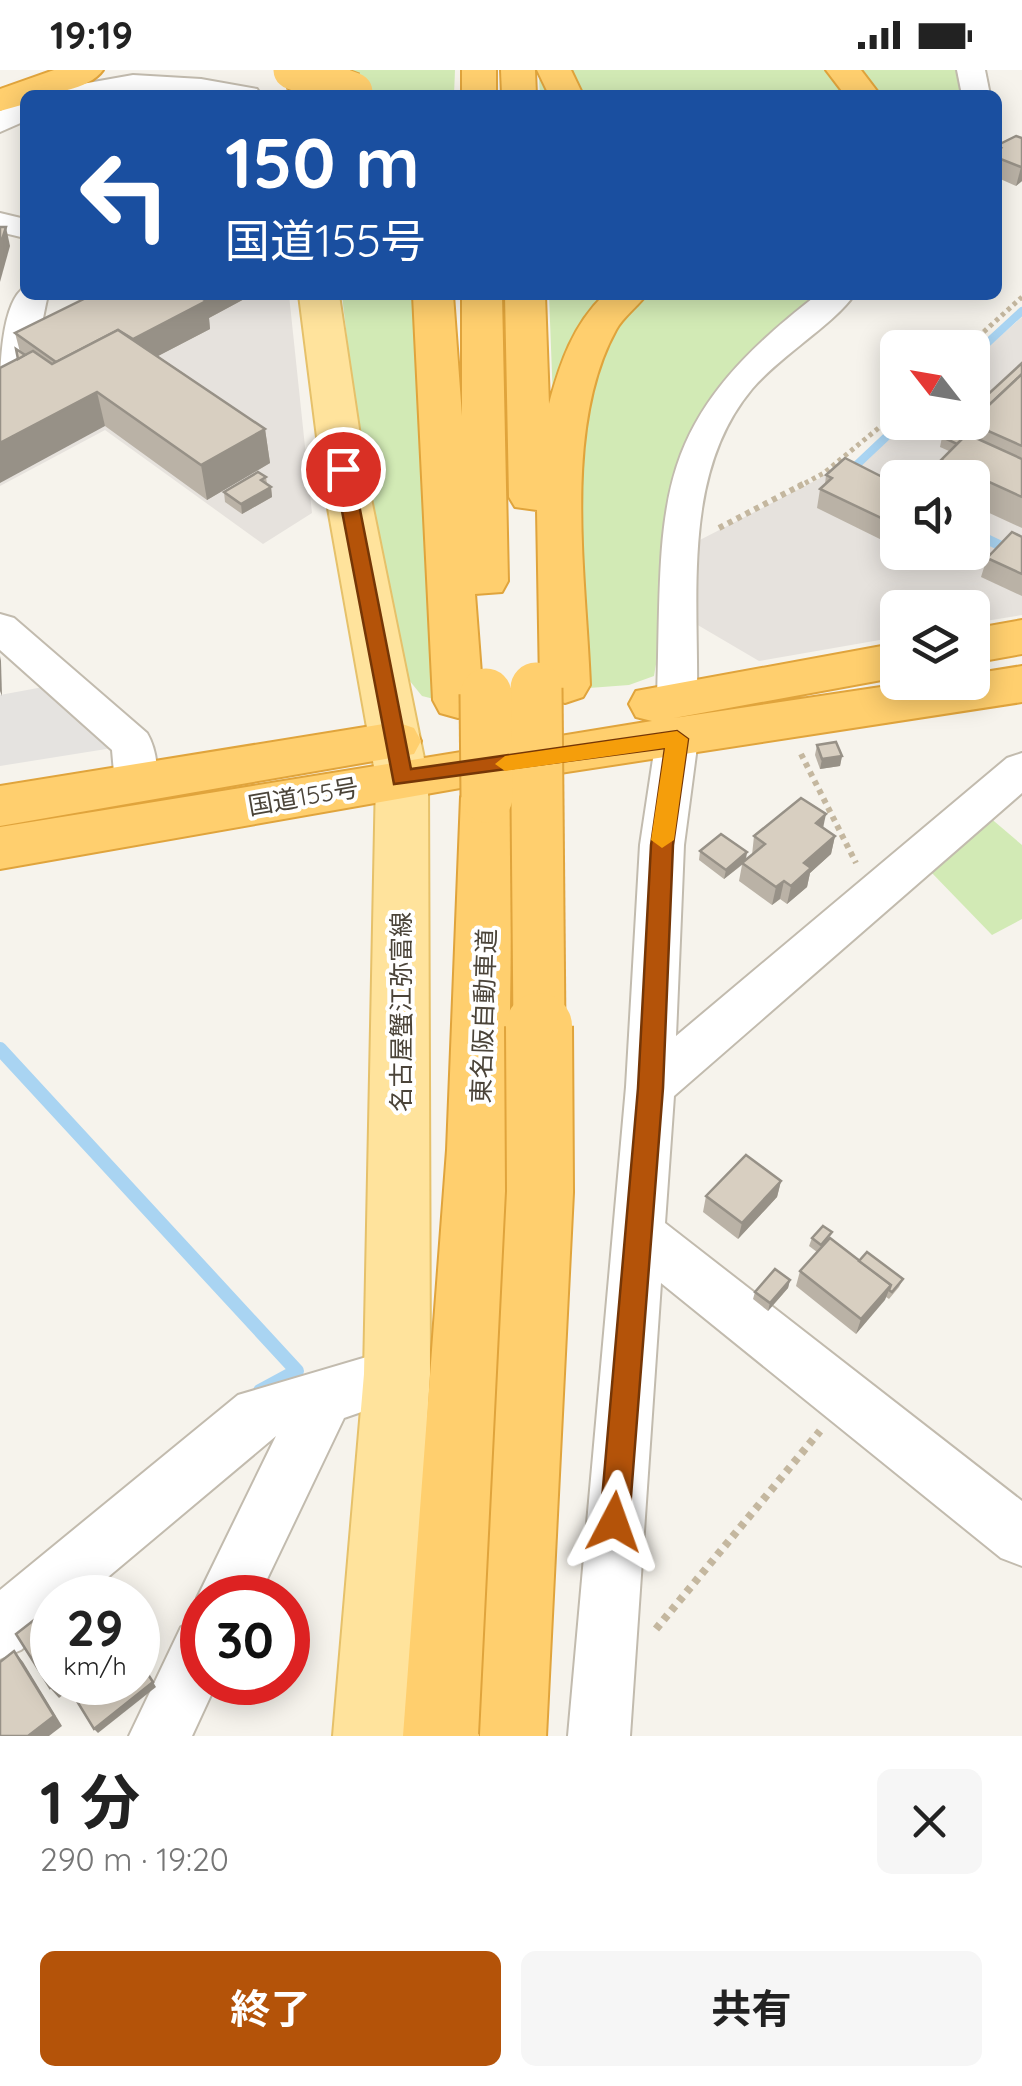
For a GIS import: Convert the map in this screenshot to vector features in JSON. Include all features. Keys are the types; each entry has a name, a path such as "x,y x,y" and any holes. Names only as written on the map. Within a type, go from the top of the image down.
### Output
{"highway":[{"path":"0,81 25,70"},
{"path":"32,90 86,70"},
{"path":"293,70 345,90"},
{"path":"843,70 859,90"},
{"path":"434,300 512,692"},
{"path":"482,300 512,692 540,1192 513,1736"},
{"path":"512,692 525,300"},
{"path":"512,692 574,392 596,327 621,300"},
{"path":"990,643 1022,637"},
{"name":"国道155号","path":"0,806 136,784 400,760 677,720 880,665"},
{"name":"国道155号","path":"677,720 784,722 1022,684"},
{"name":"東名阪自動車道","path":"441,1736 472,1292 486,951 487,797 512,692"},
{"name":"国道155号","path":"0,848 400,760"}],"main road":[{"name":"名古屋蟹江弥富線","path":"320,300 343,469 400,760 397,1374 372,1736"}],"street":[{"path":"90,90 175,82 220,90"},
{"path":"0,390 7,382 31,300"},
{"path":"599,1736 650,1088 662,845 677,720 682,506 701,440 724,402 759,363 832,300"},
{"path":"0,628 132,744 136,784"},
{"path":"650,1088 1022,769"},
{"path":"638,1232 1022,1538"},
{"path":"0,1629 258,1414 397,1374"},
{"path":"238,1575 324,1396"},
{"path":"160,1736 180,1694"}],"path":[{"path":"986,330 1022,297"},
{"path":"683,537 724,526 824,473 880,427"},
{"path":"784,722 852,859 883,887"},
{"path":"650,1636 847,1398"}],"shaded area":[{"path":"139,300 290,300 312,513 263,544 105,430 0,486 0,399"},
{"path":"1022,317 1022,615 990,620 990,590 880,590 880,640 759,661 696,624 696,542 832,472 847,469 881,440 990,440 990,345"},
{"path":"54,685 125,746 0,766 0,695"}],"green space":[{"path":"335,70 455,70 454,90 372,90"},
{"path":"548,70 956,70 962,90 540,90 539,80"},
{"path":"343,300 415,300 442,701 422,696 409,680 387,596 362,468"},
{"path":"549,300 818,300 695,426 676,485 654,676 629,685 589,688 576,523 553,400"},
{"path":"988,816 1022,845 1022,919 992,935 929,870"}],"building":[{"path":"1016,136 1022,138 1021,167 1002,160 1002,143"},
{"path":"82,300 206,301 133,339 118,330 56,362 15,333"},
{"path":"118,330 265,429 201,465 97,392 0,443 0,368 33,351 52,364"},
{"path":"1022,363 1022,374 990,404 990,392"},
{"path":"1022,374 1022,446 990,432 990,404"},
{"path":"961,440 980,440 1022,459 1022,497 990,482 990,460 941,460"},
{"path":"845,458 880,476 880,517 820,489 832,478 826,475"},
{"path":"258,472 271,487 241,504 224,492"},
{"path":"1012,532 1022,537 1022,574 990,559"},
{"path":"836,742 842,756 822,759 817,745"},
{"path":"801,798 826,814 816,823 835,836 804,863 811,868 791,886 784,881 776,887 742,863 765,844 754,836"},
{"path":"721,834 747,852 726,870 700,851"},
{"path":"746,1155 781,1181 742,1223 706,1196"},
{"path":"823,1226 832,1232 821,1245 812,1238"},
{"path":"830,1238 891,1285 861,1319 800,1271"},
{"path":"867,1252 903,1279 892,1292 891,1285 859,1261"},
{"path":"775,1269 790,1280 770,1303 755,1292"},
{"path":"30,1623 30,1656 16,1634"},
{"path":"14,1651 30,1677 30,1705 47,1705 54,1716 28,1736 0,1736 0,1662"},
{"path":"79,1705 124,1705 94,1729"}],"waterway":[{"path":"990,340 1022,311"},
{"path":"849,472 883,440"},
{"path":"990,541 1022,556"},
{"path":"0,1049 297,1371 260,1391"}],"slow traffic":[{"path":"505,764 677,739 662,840"}],"route":[{"path":"343,469 402,778 677,739 662,845 650,1088 614,1522"}]}
